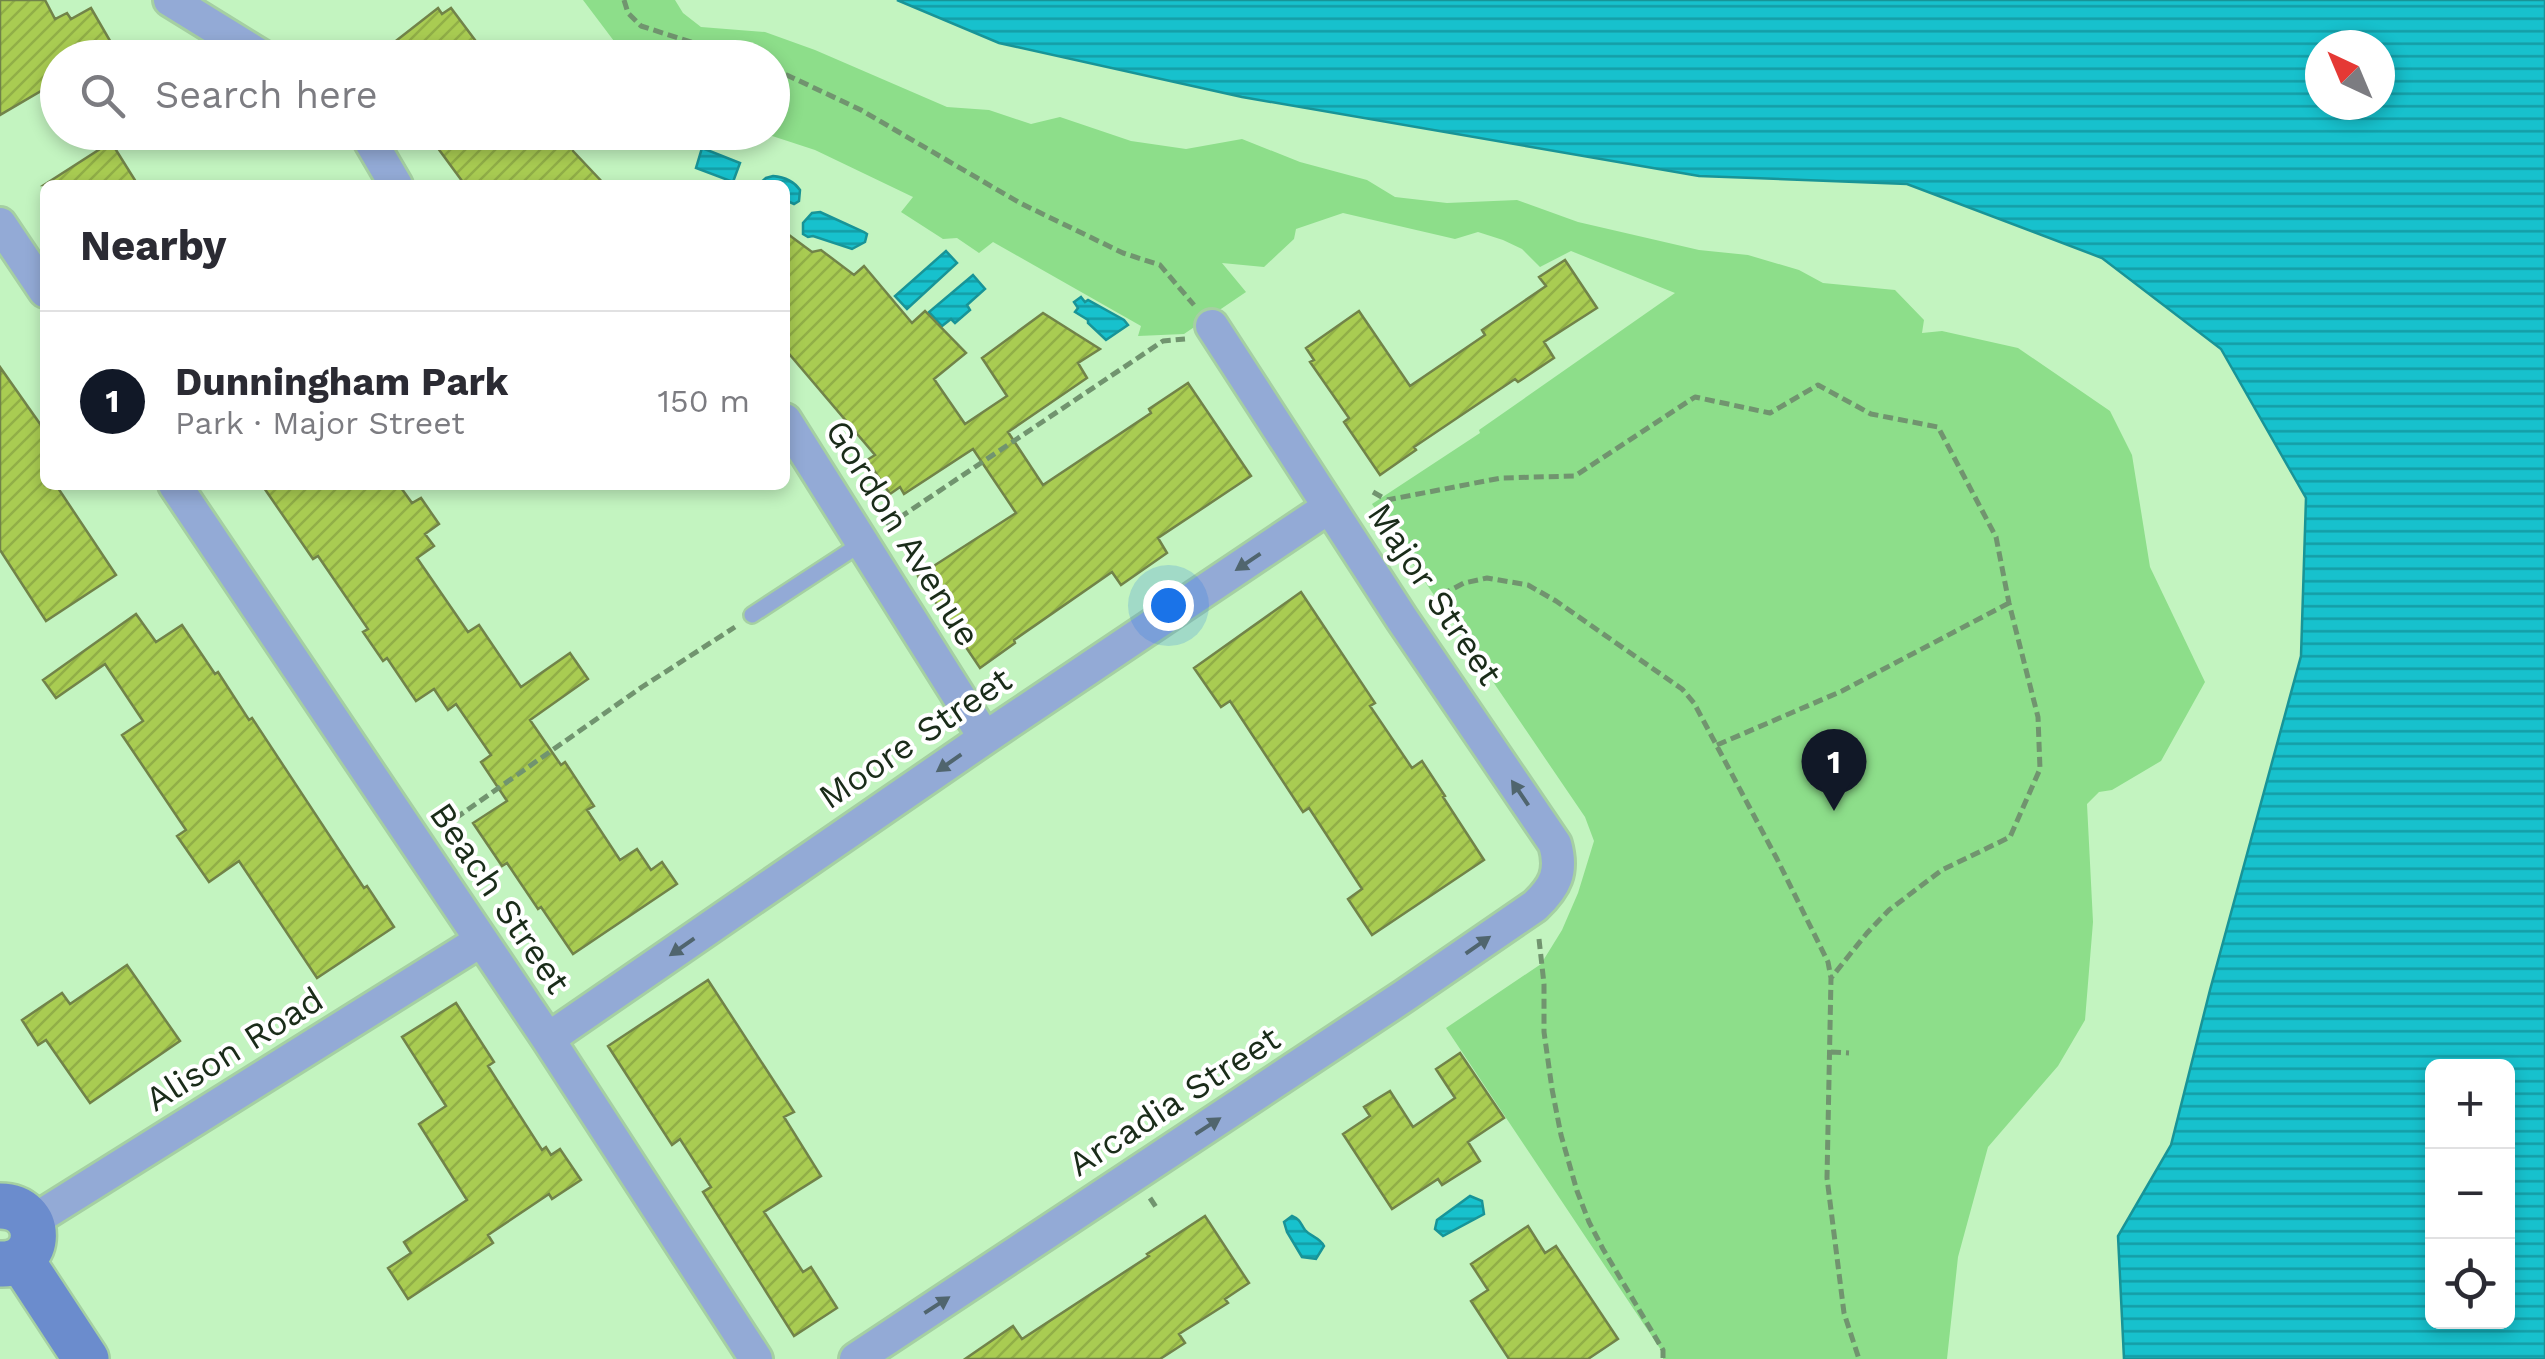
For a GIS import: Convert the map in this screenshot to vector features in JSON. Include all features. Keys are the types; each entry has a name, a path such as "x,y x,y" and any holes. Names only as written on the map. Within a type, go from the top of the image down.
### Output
{"main road":[{"path":"13,1238 86,1359"}],"street":[{"path":"170,0 235,40"},
{"path":"376,150 393,180"},
{"path":"0,224 40,284"},
{"name":"Major Street","path":"1215,331 1555,844 1560,866 1557,880 1534,906"},
{"name":"Gordon Avenue","path":"790,428 985,738"},
{"name":"Beach Street","path":"178,490 548,1039 756,1359"},
{"name":"Moore Street","path":"548,1039 1329,507"},
{"name":"Arcadia Street","path":"856,1359 1534,906"},
{"name":"Alison Road","path":"13,1238 480,941"}],"lane":[{"path":"752,615 862,543"}],"path":[{"path":"624,0 628,13 641,26 685,40"},
{"path":"790,76 861,110 1020,203 1122,253 1160,264 1215,331 1164,341 862,543"},
{"path":"1372,492 1387,500 1501,478 1575,476 1696,398 1770,413 1818,386 1871,414 1938,428 1996,536 2038,716 2040,769 2010,836 1942,870 1889,910 1831,978"},
{"path":"1402,618 1464,583 1488,578 1528,585 1682,689 1694,703 1822,948 1831,978 1827,1178 1844,1313 1859,1359"},
{"path":"1717,745 1842,691 2009,604"},
{"path":"469,809 752,615"},
{"path":"1534,906 1544,984 1544,1032 1561,1136 1588,1222 1662,1350 1663,1359"},
{"path":"1831,1052 1848,1053"}],"green space":[{"path":"583,0 675,0 683,13 701,27 765,32 787,40 613,40"},
{"path":"790,41 947,107 989,110 1031,124 1060,117 1131,141 1186,149 1242,139 1300,162 1367,180 1395,197 1447,203 1517,200 1578,222 1699,250 1748,255 1799,270 1823,283 1895,290 1924,320 1922,333 1942,331 2018,348 2110,411 2132,455 2150,567 2205,682 2161,761 2112,790 2099,792 2087,804 2093,922 2085,1020 2058,1066 1988,1147 1958,1257 1947,1359 1663,1359 1663,1353 1446,1028 1541,964 1578,893 1594,841 1585,817 1372,504 1480,433 1479,430 1675,293 1571,251 1540,267 1522,249 1478,232 1455,239 1343,213 1296,229 1294,239 1264,267 1222,263 1246,292 1184,334 1138,336 1141,326 993,242 979,253 957,238 943,239 901,212 913,197 790,142"}],"water":[{"path":"897,0 2545,0 2545,1359 2124,1359 2118,1236 2171,1145 2301,656 2306,498 2221,349 2102,258 1907,184 1699,176 1242,97 999,43"},
{"path":"701,150 740,163 734,180 696,168"},
{"path":"773,176 788,180 764,180"},
{"path":"790,181 800,190 799,201 790,202"},
{"path":"820,212 867,234 865,242 852,249 803,234 803,223 812,213"},
{"path":"946,251 957,263 907,309 895,296"},
{"path":"973,275 985,289 955,323 951,319 942,326 929,312"},
{"path":"1081,297 1128,325 1106,340 1075,312 1078,308 1074,302"},
{"path":"1470,1196 1482,1201 1484,1214 1443,1236 1435,1229 1437,1220"},
{"path":"1292,1216 1324,1246 1316,1259 1302,1257 1287,1232 1284,1222"}],"building":[{"path":"0,0 45,0 55,19 67,13 71,19 91,8 110,40 40,40 40,92 0,115"},
{"path":"438,8 442,14 451,8 475,40 397,40"},
{"path":"99,150 116,150 135,180 52,180"},
{"path":"439,150 573,150 600,180 461,180"},
{"path":"790,236 812,252 821,250 854,275 864,266 912,323 925,311 966,353 934,379 965,424 1007,396 982,358 1043,313 1100,349 1078,363 1087,378 1008,432 1043,485 1151,413 1149,409 1188,383 1251,476 1158,538 1167,553 1121,585 1112,572 980,668 918,576 1016,513 973,449 904,494 900,487 890,494 867,460 875,455 790,355"},
{"path":"1565,260 1597,308 1544,342 1554,358 1518,382 1515,379 1414,447 1416,450 1380,475 1344,422 1349,418 1310,362 1314,360 1306,348 1359,311 1410,386 1485,335 1482,330 1546,286 1539,277"},
{"path":"0,367 40,424 40,490 59,490 116,575 46,621 0,550"},
{"path":"265,490 403,490 412,503 421,498 439,524 425,534 434,546 417,558 468,632 479,625 521,687 570,653 588,679 530,720 561,765 565,762 594,806 587,810 620,860 637,849 651,870 662,862 677,884 573,954 541,907 538,909 507,863 502,866 473,823 507,801 481,762 491,755 456,704 448,710 434,689 416,701 387,658 383,661 363,632 368,629 318,556 313,559"},
{"path":"1301,592 1375,703 1370,706 1412,768 1422,761 1484,860 1372,935 1348,899 1362,889 1309,808 1303,812 1230,701 1221,707 1194,668"},
{"path":"136,614 156,642 182,625 249,720 252,718 394,927 317,978 239,861 209,882 177,836 186,830 122,735 143,721 105,664 56,698 43,680"},
{"path":"127,965 180,1041 90,1103 46,1040 38,1045 22,1020 62,993 70,1004"},
{"path":"708,980 794,1112 784,1117 821,1176 764,1212 803,1272 811,1267 837,1308 794,1336 703,1192 711,1187 680,1139 672,1145 608,1046"},
{"path":"456,1003 494,1062 488,1066 542,1150 546,1147 551,1155 560,1149 581,1180 552,1199 549,1194 488,1235 493,1243 408,1299 388,1268 411,1253 404,1242 467,1200 419,1124 446,1106 402,1037"},
{"path":"1460,1053 1504,1118 1468,1142 1480,1161 1442,1185 1438,1179 1392,1209 1343,1134 1370,1116 1364,1107 1390,1091 1413,1127 1455,1098 1436,1069"},
{"path":"1205,1216 1249,1283 1225,1299 1228,1303 1179,1334 1185,1343 1160,1359 965,1359 1013,1326 1022,1339"},
{"path":"1528,1226 1545,1253 1556,1246 1618,1339 1588,1359 1509,1359 1471,1301 1488,1290 1471,1264"}],"place":[{"name":"Dunningham Park","path":"1834,811"}]}
